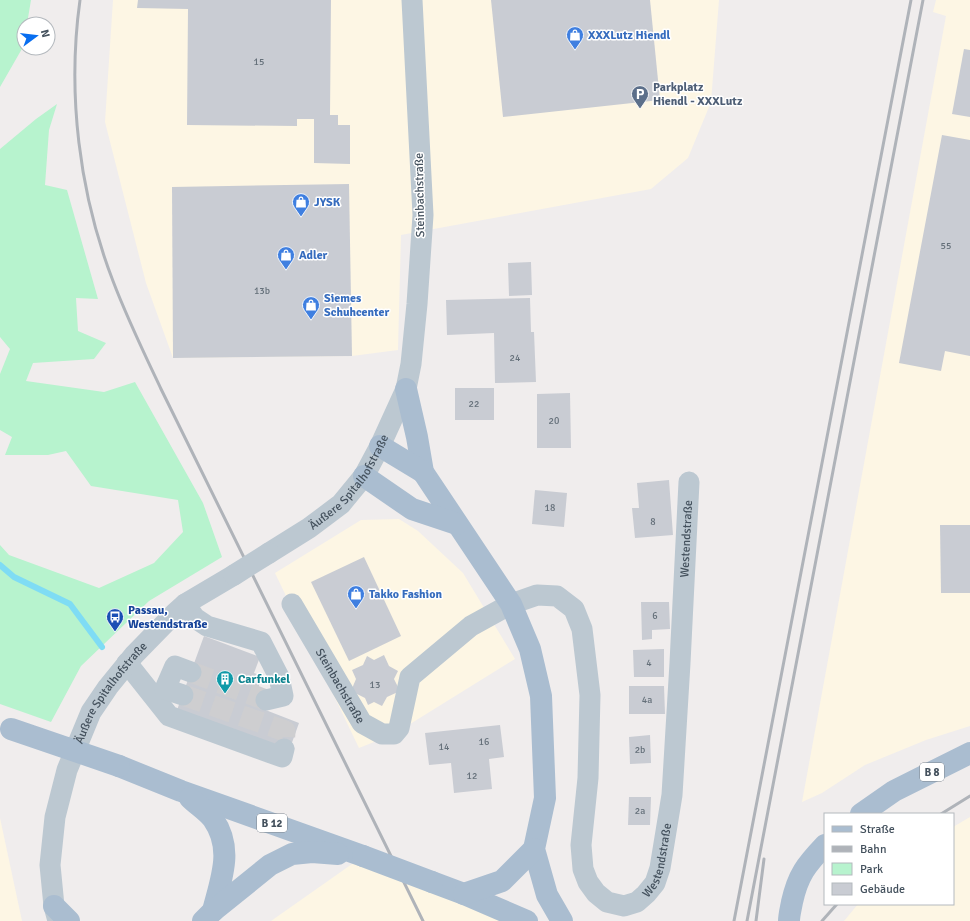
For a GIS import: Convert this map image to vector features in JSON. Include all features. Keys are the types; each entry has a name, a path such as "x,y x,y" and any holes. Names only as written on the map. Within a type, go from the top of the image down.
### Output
{"main road":[{"path":"406,389 423,472 511,604 530,649 541,696 545,798 534,848 547,895 562,921"},
{"path":"380,446 423,472"},
{"path":"364,476 412,509 457,524"},
{"name":"B 12","path":"5,727 119,766 181,791 363,856 464,894 527,921"},
{"name":"B 8","path":"862,813 894,792 970,753"},
{"path":"181,791 212,818 222,837 225,864 208,916"},
{"path":"789,921 795,891 801,874 812,858 824,846"},
{"path":"464,894 502,881 534,848"},
{"path":"208,916 270,865 292,854 312,852 363,856"}],"street":[{"name":"Steinbachstraße","path":"406,389 411,364 414,334 423,215 412,0"},
{"name":"Äußere Spitalhofstraße","path":"61,916 50,865 55,817 67,770 91,712 127,663 185,604 309,528 341,504 364,476 380,446 406,389"},
{"name":"Westendstraße","path":"511,604 537,595 557,596 574,609 582,630 590,695 588,778 581,845 583,869 588,882 596,893 607,902 624,906 637,902 646,894 654,882 660,868 672,795 689,482"},
{"path":"185,604 195,618 207,626 261,642 279,678 283,696 266,700"},
{"name":"Steinbachstraße","path":"292,604 362,723 382,734 394,734 399,728 410,677 471,626 511,604"},
{"path":"127,663 169,716 282,757 284,749"},
{"path":"182,695 165,689 175,666 191,672"}],"shaded area":[{"path":"113,0 719,0 711,102 688,158 651,189 401,235 398,350 352,356 173,358 146,283 105,122"},
{"path":"936,0 970,0 970,726 926,740 865,765 822,793 802,802 946,16 933,12"},
{"path":"399,519 418,531 463,573 515,659 394,734 359,748 275,573 361,520"},
{"path":"970,817 970,921 844,921 857,905 954,905 954,826"},
{"path":"0,818 22,921 0,921"},
{"path":"362,857 522,921 271,921"}],"green space":[{"path":"0,0 31,0 28,16 16,16 16,56 18,56 0,87"},
{"path":"57,104 49,130 45,185 67,190 98,299 76,298 78,331 106,343 94,359 33,363 26,381 104,392 135,382 203,503 222,557 149,601 81,666 51,722 0,704 0,545 9,555 99,588 154,563 183,532 178,500 91,486 66,451 48,455 5,455 12,437 0,430 0,374 10,349 0,337 0,149 36,119"}],"building":[{"path":"138,0 331,0 330,115 338,115 338,125 350,125 350,164 314,163 314,119 297,119 297,126 187,125 188,9 137,8"},
{"name":"XXXLutz Hiendl","path":"491,0 650,0 660,100 503,117"},
{"path":"964,49 970,50 970,117 952,114"},
{"path":"942,135 970,140 970,356 945,351 941,371 899,363"},
{"path":"349,184 352,356 173,358 172,187"},
{"path":"531,262 532,295 509,296 508,263"},
{"path":"530,298 531,332 534,332 536,382 495,383 494,333 447,335 446,300"},
{"path":"455,388 494,388 494,420 455,420"},
{"path":"570,393 571,448 537,448 537,394"},
{"path":"669,480 673,535 635,538 632,508 639,508 637,483"},
{"path":"535,490 567,493 564,527 532,524"},
{"path":"940,525 970,525 970,593 941,593"},
{"name":"Takko Fashion","path":"364,557 401,636 349,661 311,582"},
{"path":"641,602 669,602 670,629 652,630 652,639 642,640"},
{"name":"Carfunkel","path":"204,636 260,657 254,673 262,676 258,689 268,693 263,709 299,723 289,751 177,710"},
{"path":"664,649 664,677 634,677 633,650"},
{"path":"384,655 389,666 398,671 394,679 400,691 387,697 382,706 374,702 368,705 365,698 351,691 356,679 352,670 363,665 367,656 374,660"},
{"path":"629,686 664,686 665,714 629,714"},
{"path":"500,725 504,757 489,759 492,789 454,793 451,763 429,765 425,733"},
{"path":"650,735 651,763 630,764 629,737"},
{"path":"629,797 651,797 650,825 628,825"}],"waterway":[{"path":"0,565 14,577 70,604 102,647"}],"tunnel":[{"path":"191,672 266,700"},
{"path":"183,695 285,731 284,749"}],"railway":[{"path":"80,0 76,35 75,71 79,142 84,178 92,213 101,247 113,281 161,389 423,921"},
{"path":"734,921 911,0"},
{"path":"747,921 923,0"},
{"path":"943,813 970,796"},
{"path":"756,921 764,859"},
{"path":"822,921 836,905"}],"place":[{"name":"XXXLutz Hiendl","path":"575,50"},
{"name":"Parkplatz Hiendl - XXXLutz","path":"640,109"},
{"name":"JYSK","path":"301,217"},
{"name":"Adler","path":"286,270"},
{"name":"Siemes Schuhcenter","path":"311,320"},
{"name":"Takko Fashion","path":"356,609"},
{"name":"Passau, Westendstraße","path":"115,632"},
{"name":"Carfunkel","path":"225,694"}]}
